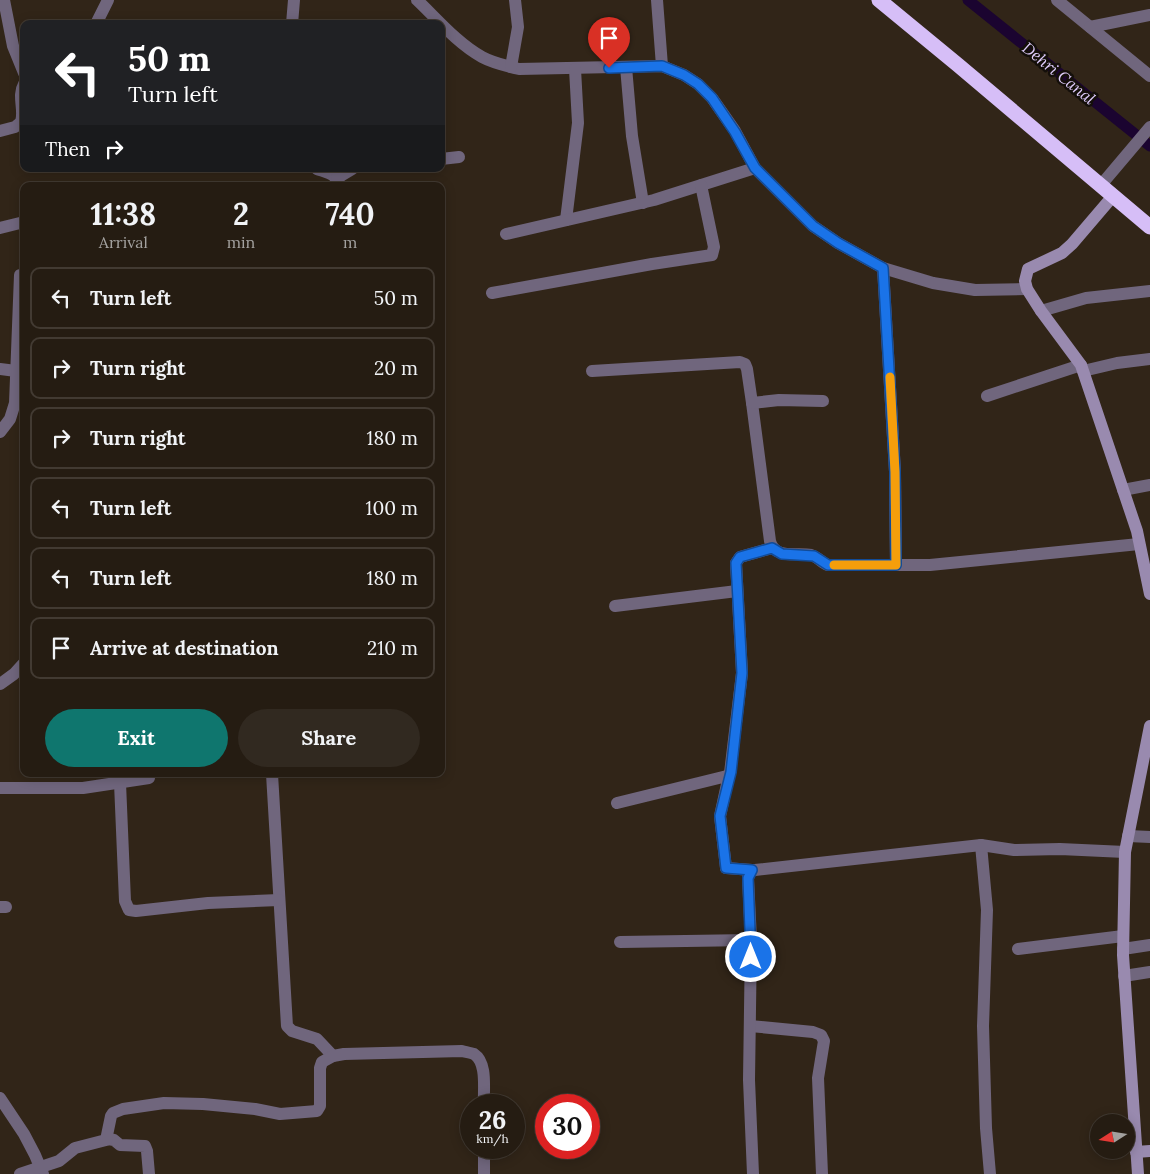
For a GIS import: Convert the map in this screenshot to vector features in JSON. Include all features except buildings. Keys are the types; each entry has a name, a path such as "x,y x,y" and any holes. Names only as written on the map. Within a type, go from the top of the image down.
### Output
{"highway":[{"path":"879,0 1150,227"}],"street":[{"path":"4,0 13,46 20,63"},
{"path":"98,20 108,0"},
{"path":"292,20 294,0"},
{"path":"417,0 435,20"},
{"path":"511,67 518,27 514,0"},
{"path":"657,0 662,66"},
{"path":"1057,0 1150,76"},
{"path":"1090,27 1150,15"},
{"path":"445,29 465,46 482,57 519,69 662,66 698,84 712,98 735,132 755,168 813,226 838,243 883,268 950,286 975,290 1027,289"},
{"path":"626,67 632,136 643,203"},
{"path":"566,220 578,123 576,69"},
{"path":"1101,185 1150,127"},
{"path":"0,131 19,130"},
{"path":"445,159 459,157"},
{"path":"506,234 643,203 755,168"},
{"path":"323,172 339,182 349,172"},
{"path":"492,293 712,255 714,247 701,185"},
{"path":"1113,196 1072,244 1062,252 1028,269 1024,281 1041,311 1082,368 1123,490 1139,544 1150,594"},
{"path":"0,228 20,223"},
{"path":"883,268 895,472 896,565"},
{"path":"0,432 10,419 15,403 20,275"},
{"path":"1041,311 1086,298 1150,291"},
{"path":"987,396 1082,368 1150,358"},
{"path":"592,371 743,362 747,369 770,541 772,548 782,554 814,556 828,565 896,565 930,564 1139,544"},
{"path":"0,369 16,371"},
{"path":"752,403 779,400 823,400"},
{"path":"10,419 20,415"},
{"path":"1123,490 1150,485"},
{"path":"772,548 738,558 736,563 742,673 729,775 720,816 726,868 752,870 981,845 1014,850 1068,849 1125,852"},
{"path":"615,606 737,591"},
{"path":"0,684 20,667"},
{"path":"1138,1174 1124,976 1125,852 1150,726"},
{"path":"617,803 729,775"},
{"path":"272,777 287,1026 292,1031 317,1039 333,1056"},
{"path":"0,788 83,788 149,778"},
{"path":"120,783 125,901 130,910 280,900"},
{"path":"1128,836 1150,837"},
{"path":"981,845 987,910 983,1026 986,1128 990,1174"},
{"path":"752,870 748,878 751,940 749,1080 753,1174"},
{"path":"1018,949 1123,936"},
{"path":"620,942 751,940"},
{"path":"1123,949 1150,945"},
{"path":"1124,976 1150,972"},
{"path":"750,1026 813,1032 818,1033 823,1038 824,1046 818,1078 822,1174"},
{"path":"108,1138 109,1120 113,1113 123,1109 164,1103 203,1104 255,1109 280,1114 317,1111 320,1106 320,1068 322,1062 333,1056 344,1054 462,1051 473,1054 479,1058 482,1064 483,1094"},
{"path":"0,1100 24,1134 42,1171"},
{"path":"20,1174 42,1171 59,1161 72,1150 102,1142 108,1138"},
{"path":"108,1138 114,1140 120,1146 145,1146 149,1174"},
{"path":"1136,1152 1150,1151"},
{"path":"484,1159 484,1174"}],"waterway":[{"name":"Dehri Canal","path":"968,0 1150,146"}],"slow traffic":[{"path":"834,565 896,565 895,472 890,377"}],"route":[{"path":"609,68 662,66 684,75 698,84 712,98 735,132 755,168 813,226 838,243 883,268 895,472 896,565 828,565 814,556 782,554 772,548 740,557 736,560 742,673 741,694 731,772 720,816 726,868 752,870 748,874 751,957"}]}
